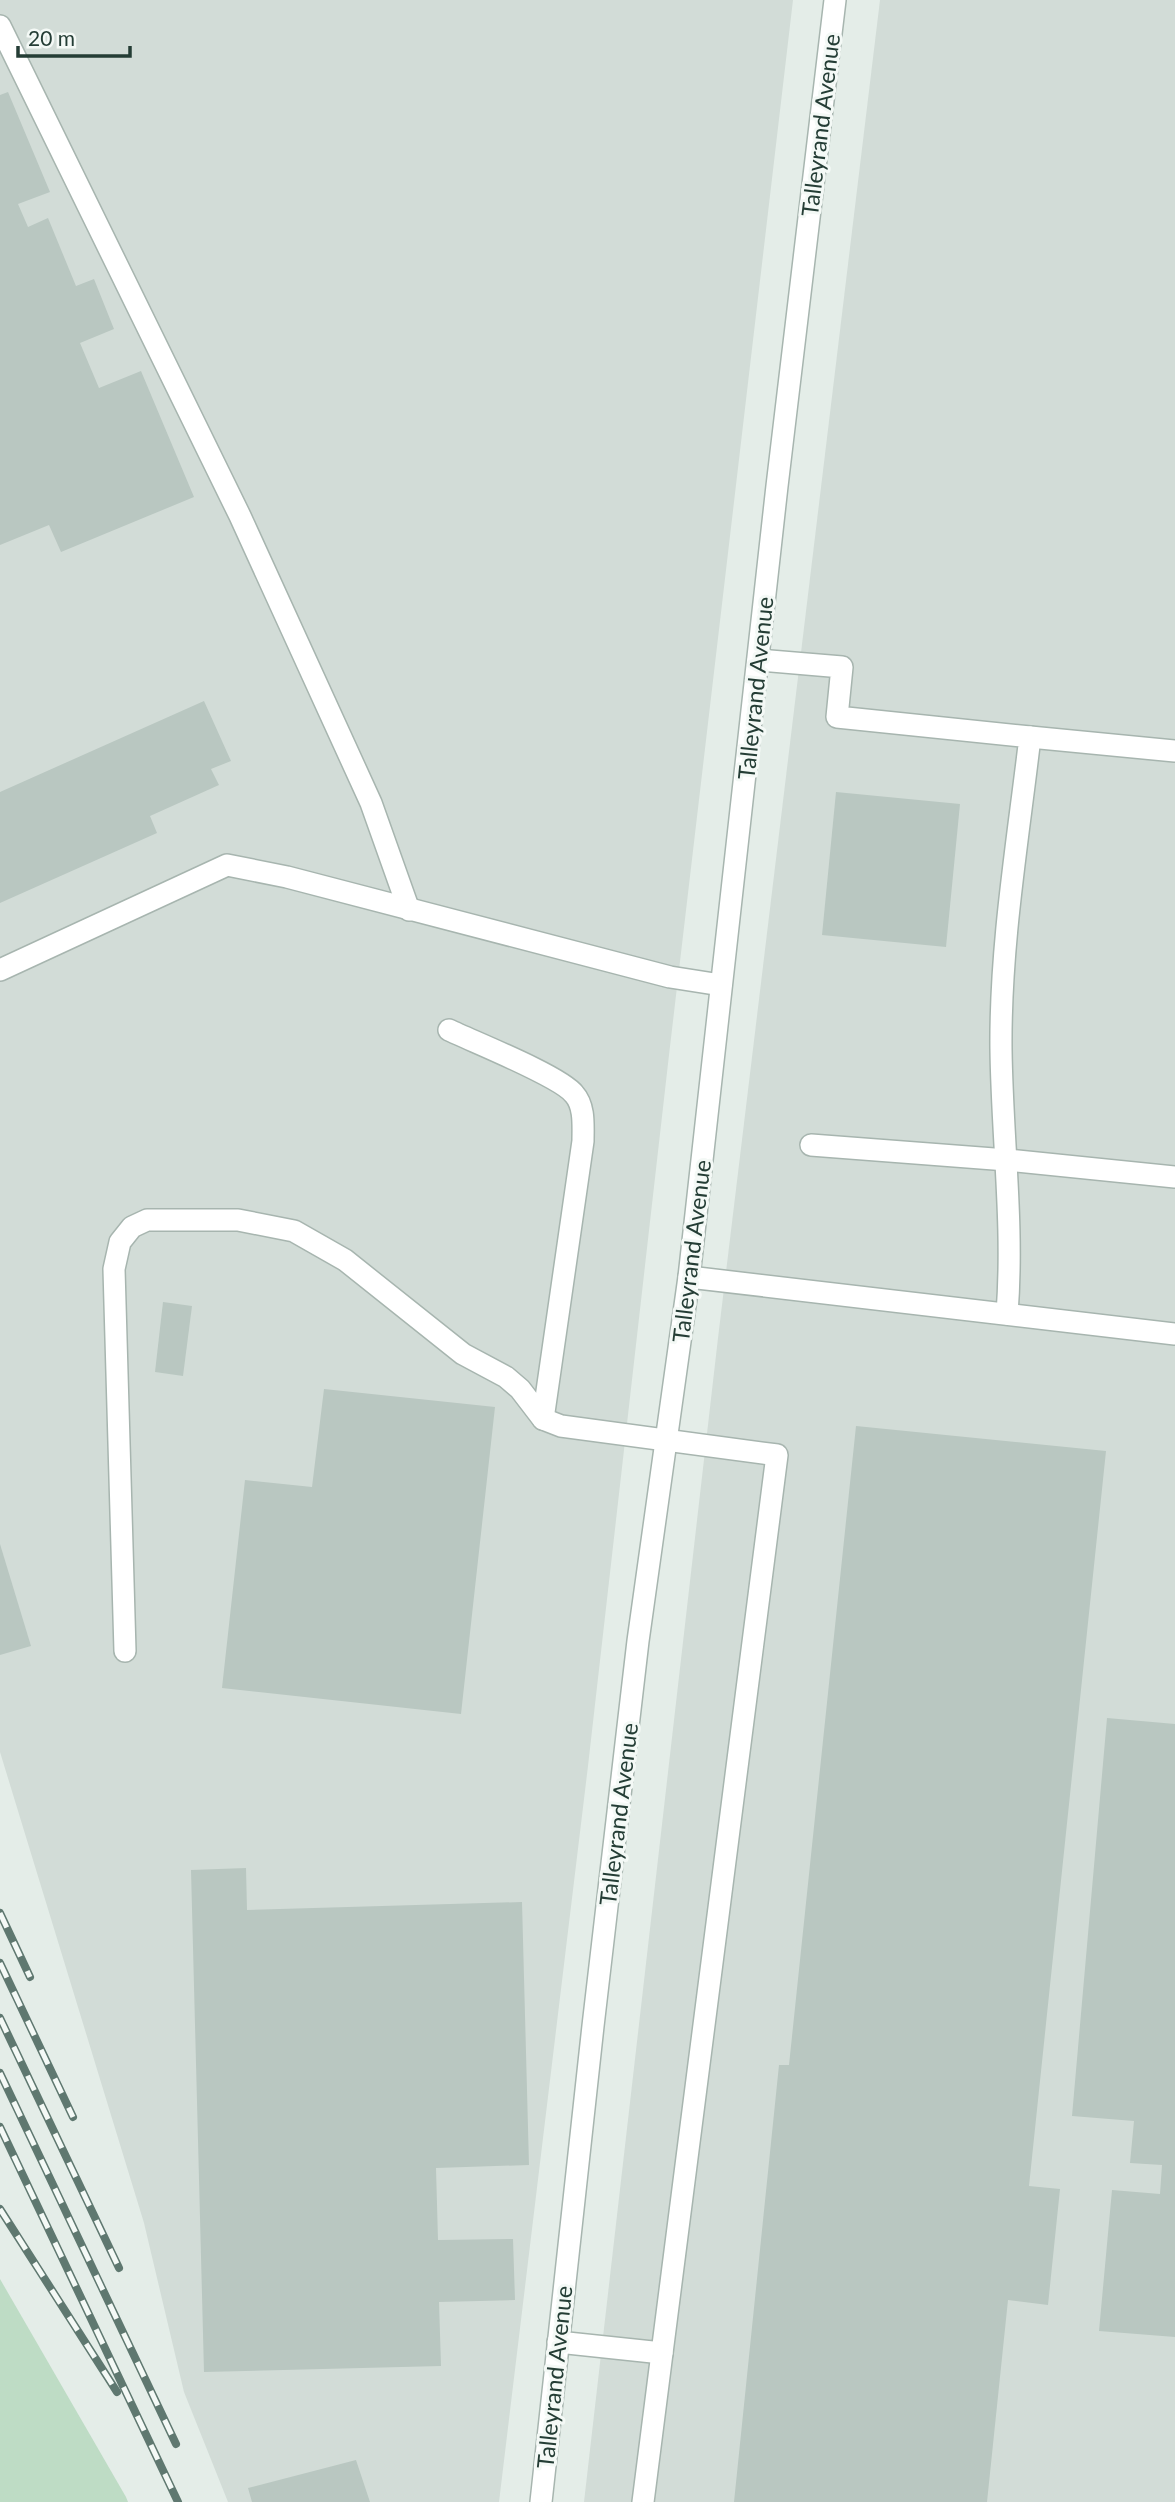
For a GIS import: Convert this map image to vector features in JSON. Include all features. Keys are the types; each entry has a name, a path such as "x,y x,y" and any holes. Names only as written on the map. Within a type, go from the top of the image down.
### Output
{"street":[{"name":"Talleyrand Avenue","path":"541,2502 635,1668 689,1277 835,0"},
{"path":"0,26 240,516 371,803 410,910"},
{"path":"758,660 842,667 838,717 1175,751"},
{"path":"1007,1314 1010,1272 1001,1048 1006,947 1030,737"},
{"path":"0,970 227,865 287,877 670,977 721,985"},
{"path":"449,1030 555,1080 573,1092 579,1102 583,1119 583,1141 544,1419"},
{"path":"811,1145 1007,1160 1175,1177"},
{"path":"125,1651 114,1269 120,1242 132,1227 147,1220 237,1220 294,1231 345,1261 463,1354 506,1377 520,1389 544,1419 561,1426 777,1455 643,2502"},
{"path":"689,1277 1175,1334"},
{"path":"558,2342 662,2353"}],"shaded area":[{"path":"0,0 793,0 588,1766 499,2502 228,2502 184,2392 144,2223 0,1752"},
{"path":"880,0 1175,0 1175,2502 584,2502 718,1338"}],"green space":[{"path":"0,2279 126,2497 128,2502 0,2502"}],"building":[{"path":"8,92 50,192 18,204 28,227 48,218 76,286 94,279 114,329 80,343 99,388 141,371 194,497 61,552 49,525 0,545 0,95"},
{"path":"204,701 231,761 211,769 219,785 150,816 157,833 0,903 0,792"},
{"path":"836,792 960,804 946,947 822,935"},
{"path":"163,1302 192,1306 183,1376 155,1372"},
{"path":"324,1389 495,1407 461,1714 222,1688 245,1480 312,1487"},
{"path":"856,1426 1106,1451 1029,2186 1060,2189 1048,2305 1008,2300 987,2502 734,2502 779,2065 789,2065"},
{"path":"0,1544 31,1646 0,1655"},
{"path":"1107,1718 1175,1724 1175,2337 1099,2331 1112,2190 1160,2194 1162,2165 1130,2163 1134,2121 1072,2116"},
{"path":"246,1868 247,1910 522,1902 529,2165 436,2168 438,2240 513,2239 515,2300 439,2302 441,2366 204,2372 191,1870"},
{"path":"356,2460 370,2502 252,2502 248,2488"}],"railway":[{"path":"0,1913 30,1977"},
{"path":"0,1963 73,2117"},
{"path":"0,2018 119,2268"},
{"path":"0,2073 176,2444"},
{"path":"0,2127 178,2502"},
{"path":"0,2209 117,2392"}]}
